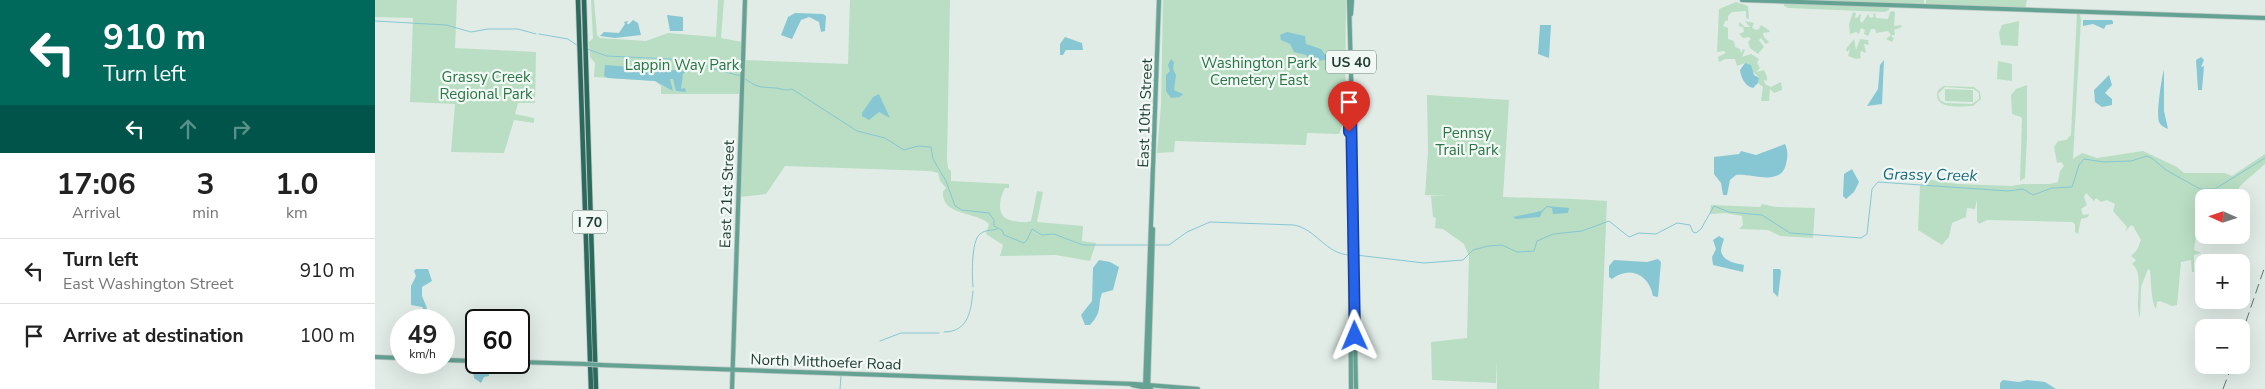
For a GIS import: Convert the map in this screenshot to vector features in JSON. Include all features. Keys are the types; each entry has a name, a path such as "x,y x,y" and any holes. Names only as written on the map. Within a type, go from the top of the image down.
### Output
{"highway":[{"name":"I 70","path":"578,0 582,40"},
{"name":"I 70","path":"584,0 582,54 591,389"},
{"name":"I 70","path":"582,54 596,389"}],"main road":[{"name":"East 21st Street","path":"732,389 745,0"},
{"name":"East 10th Street","path":"1147,388 1159,0"},
{"name":"US 40","path":"1350,0 1351,389"},
{"path":"1742,0 2265,18"},
{"name":"US 40","path":"1352,259 1356,389"},
{"path":"375,357 390,358"},
{"name":"North Mitthoefer Road","path":"530,362 1198,389"}],"green space":[{"name":"Grassy Creek Regional Park","path":"375,0 457,0 455,48 536,52 535,103 518,103 515,114 534,118 534,123 514,120 504,153 451,152 455,104 410,102 413,18 375,17"},
{"name":"Lappin Way Park","path":"591,0 594,0 597,35 600,38 646,41 668,33 716,37 718,0 724,0 721,38 742,42 739,94 661,94 661,86 655,81 594,77 595,63 590,57 589,42 593,38"},
{"path":"850,0 950,0 947,160 948,168 951,171 951,181 1009,184 1009,188 1005,188 1001,198 1000,209 1004,217 1021,222 1031,221 1037,191 1043,192 1037,222 1083,226 1082,241 1096,243 1090,261 1056,255 1000,256 1003,245 986,234 989,224 953,209 948,205 944,199 943,191 946,188 940,181 938,173 930,171 785,166 766,194 740,197 745,60 848,64"},
{"name":"Washington Park Cemetery East","path":"1163,0 1346,0 1345,118 1339,134 1307,133 1306,145 1175,141 1174,152 1157,153 1161,105"},
{"path":"1820,0 1924,0 1924,6 1820,2"},
{"path":"1926,0 2027,0 2025,9 1926,5"},
{"path":"1784,1 1890,6 1889,10 1885,12 1788,8 1784,6"},
{"path":"1736,2 1748,6 1749,19 1746,18 1746,11 1732,12 1728,16 1728,21 1726,20 1723,26 1728,28 1728,39 1734,41 1735,47 1740,49 1741,53 1743,49 1745,50 1742,57 1751,54 1759,59 1757,63 1760,68 1756,72 1764,70 1767,77 1767,81 1764,80 1765,84 1771,87 1781,82 1782,90 1774,93 1770,89 1769,101 1761,101 1763,87 1758,83 1759,78 1745,63 1737,66 1735,59 1725,59 1719,62 1718,57 1726,53 1724,51 1717,52 1719,9"},
{"path":"1892,11 1895,12 1894,26 1901,25 1902,27 1894,30 1895,35 1892,35 1894,38 1892,42 1886,39 1891,35 1888,31 1876,33 1875,29 1871,29 1868,36 1864,34 1865,30 1861,28 1859,34 1856,32 1850,34 1849,24 1853,12 1856,13 1855,18 1861,13 1860,21 1862,23 1868,14 1870,18 1874,17 1873,14 1875,13 1876,18 1888,19"},
{"path":"2077,13 2080,14 2081,20 2073,159 2082,153 2097,158 2143,151 2177,167 2184,173 2225,173 2232,176 2265,154 2265,164 2238,189 2195,189 2194,250 2201,253 2194,255 2194,272 2192,272 2191,260 2181,262 2177,305 2172,306 2160,301 2157,302 2156,309 2152,296 2150,270 2148,269 2141,287 2140,318 2138,312 2138,274 2132,264 2136,260 2131,256 2137,250 2141,240 2131,225 2125,232 2127,227 2113,211 2115,204 2107,200 2101,202 2096,198 2094,201 2086,193 2084,197 2087,205 2081,209 2083,215 2089,214 2088,217 2081,219 2078,234 2075,232 2075,224 2072,222 1987,220 1979,224 1977,221 1977,200 1975,209 1967,208 1966,217 1952,223 1949,237 1942,245 1918,230 1920,186 1926,179 1958,184 2012,186 2058,182 2060,171 2064,166 2061,162 2057,163 2054,147 2058,141 2066,140 2071,135"},
{"path":"1745,21 1754,23 1752,28 1756,30 1761,25 1770,32 1763,33 1769,42 1766,44 1761,38 1759,40 1764,47 1758,54 1750,48 1748,42 1751,39 1749,37 1743,38 1739,34 1744,32 1743,27 1739,26 1739,22 1745,27 1750,27"},
{"path":"2019,21 2018,46 2001,45 1999,33 2002,25"},
{"path":"1854,39 1856,50 1860,39 1868,40 1869,45 1864,44 1866,53 1861,51 1861,58 1856,59 1848,56 1850,49 1847,52 1846,49"},
{"path":"1998,61 2012,64 2012,81 1997,79"},
{"path":"2027,85 2025,178 2020,181 2022,119 2012,114 2011,95 2016,89"},
{"path":"1944,86 1974,87 1980,92 1981,99 1973,106 1946,105 1938,100 1937,95 1938,90","holes":["1945,87 1974,89 1979,93 1979,99 1972,104 1945,103 1940,100 1938,94"]},
{"path":"1945,89 1973,90 1973,102 1945,101"},
{"name":"Pennsy Trail Park","path":"1427,95 1509,100 1503,197 1607,201 1599,389 1497,389 1497,361 1496,383 1432,380 1431,342 1467,338 1469,256 1464,244 1443,229 1435,228 1436,218 1433,217 1431,196 1447,196 1425,195 1428,152"},
{"path":"1762,204 1776,207 1815,208 1813,238 1780,236 1768,230 1739,229 1743,225 1742,216 1725,213 1710,214 1711,205 1760,207"}],"water":[{"path":"795,13 823,14 826,16 825,31 821,32 819,22 809,17 801,20 792,39 781,35 788,17"},
{"path":"667,15 683,17 683,31 670,31"},
{"path":"633,20 638,23 641,35 615,38 600,36 604,32 619,33 625,24 624,22 628,21 627,24 629,24"},
{"path":"2083,20 2112,20 2113,24 2106,25 2104,29 2093,24 2083,26"},
{"path":"1540,25 1551,25 1549,58 1538,54"},
{"path":"1287,32 1305,36 1306,44 1321,49 1331,59 1310,62 1306,55 1294,52 1290,44 1281,40 1280,35"},
{"path":"1065,37 1082,43 1083,50 1066,50 1063,55 1060,55 1060,44"},
{"path":"2201,57 2204,60 2201,67 2204,66 2202,90 2198,90 2196,60"},
{"path":"1171,59 1174,62 1173,69 1176,75 1174,90 1183,94 1180,97 1171,98 1166,91 1166,75 1170,71 1168,65"},
{"path":"1884,60 1882,104 1867,106 1878,89 1880,65"},
{"path":"1745,63 1751,65 1754,75 1759,78 1758,83 1753,88 1746,84 1741,76 1740,70"},
{"path":"605,65 687,71 683,74 681,89 685,88 686,92 676,91 673,79 670,79 673,91 655,81 608,78 604,76"},
{"path":"2164,70 2164,111 2168,129 2159,122 2158,118"},
{"path":"2109,75 2112,85 2105,93 2112,99 2112,105 2102,107 2095,102 2094,90"},
{"path":"879,94 890,118 879,112 869,120 862,116 862,113 873,97"},
{"path":"1785,144 1787,161 1783,171 1772,177 1736,175 1730,180 1727,195 1723,195 1721,183 1714,174 1714,157 1739,154 1741,151 1756,155"},
{"path":"1852,169 1859,182 1854,192 1846,199 1843,196 1844,174"},
{"path":"1547,206 1569,208 1568,213 1553,214 1552,208 1547,207 1540,217 1516,219 1513,217 1541,211"},
{"path":"1719,236 1724,239 1721,251 1724,258 1744,265 1743,272 1713,265 1712,257 1716,249 1713,240"},
{"path":"1658,259 1661,262 1658,297 1653,296 1648,283 1638,274 1626,273 1612,279 1609,277 1609,266 1614,260 1647,262"},
{"path":"1099,260 1110,262 1119,267 1113,290 1102,293 1097,316 1090,325 1085,325 1081,315 1092,301 1093,268"},
{"path":"416,269 428,269 432,281 422,287 422,296 426,309 411,305 411,286 416,276 414,271"},
{"path":"1773,269 1780,269 1781,272 1778,297 1773,292"},
{"path":"473,374 489,374 489,376 484,377 481,383 474,378"},
{"path":"2003,380 2045,382 2056,389 2000,389 2000,383"}],"waterway":[{"path":"375,21 446,25 471,32 488,29 518,29 536,34"},
{"path":"539,34 568,39 578,46"},
{"path":"587,49 607,56 692,60 717,70 741,76"},
{"path":"744,78 759,86 785,90 792,89 857,131 885,138 904,150 918,146 931,147 933,159 946,181 955,206 962,210 989,213 994,220 994,226 1002,230 1004,235 1024,243 1032,229 1042,235 1054,234 1083,245 1149,245"},
{"name":"Grassy Creek","path":"1356,255 1424,263 1463,260 1473,250 1488,246 1502,245 1517,252 1534,251 1537,241 1553,234 1582,231 1609,221 1629,237 1639,233 1656,234 1677,223 1690,225 1693,232 1696,233 1701,229 1714,206 1729,212 1762,215 1790,233 1861,238 1867,234 1872,189 1878,182 2008,191 2023,189 2033,195 2052,188 2072,187 2079,165 2084,159 2104,162 2131,161 2147,156 2166,170 2200,189 2215,189 2265,158"},
{"path":"1153,245 1169,245 1187,232 1210,222 1294,225 1309,231 1327,246 1341,254 1349,255"},
{"path":"973,287 973,259 977,238 985,231 997,229"},
{"path":"944,332 952,331 964,324 970,312 973,291"},
{"path":"880,341 901,333 939,333"},
{"path":"840,389 841,376"}],"railway":[{"path":"2247,319 2265,266"},
{"path":"2223,389 2229,374"}],"route":[{"path":"1349,132 1349,110 1351,108 1353,110 1351,185 1354,192 1355,336"}]}
